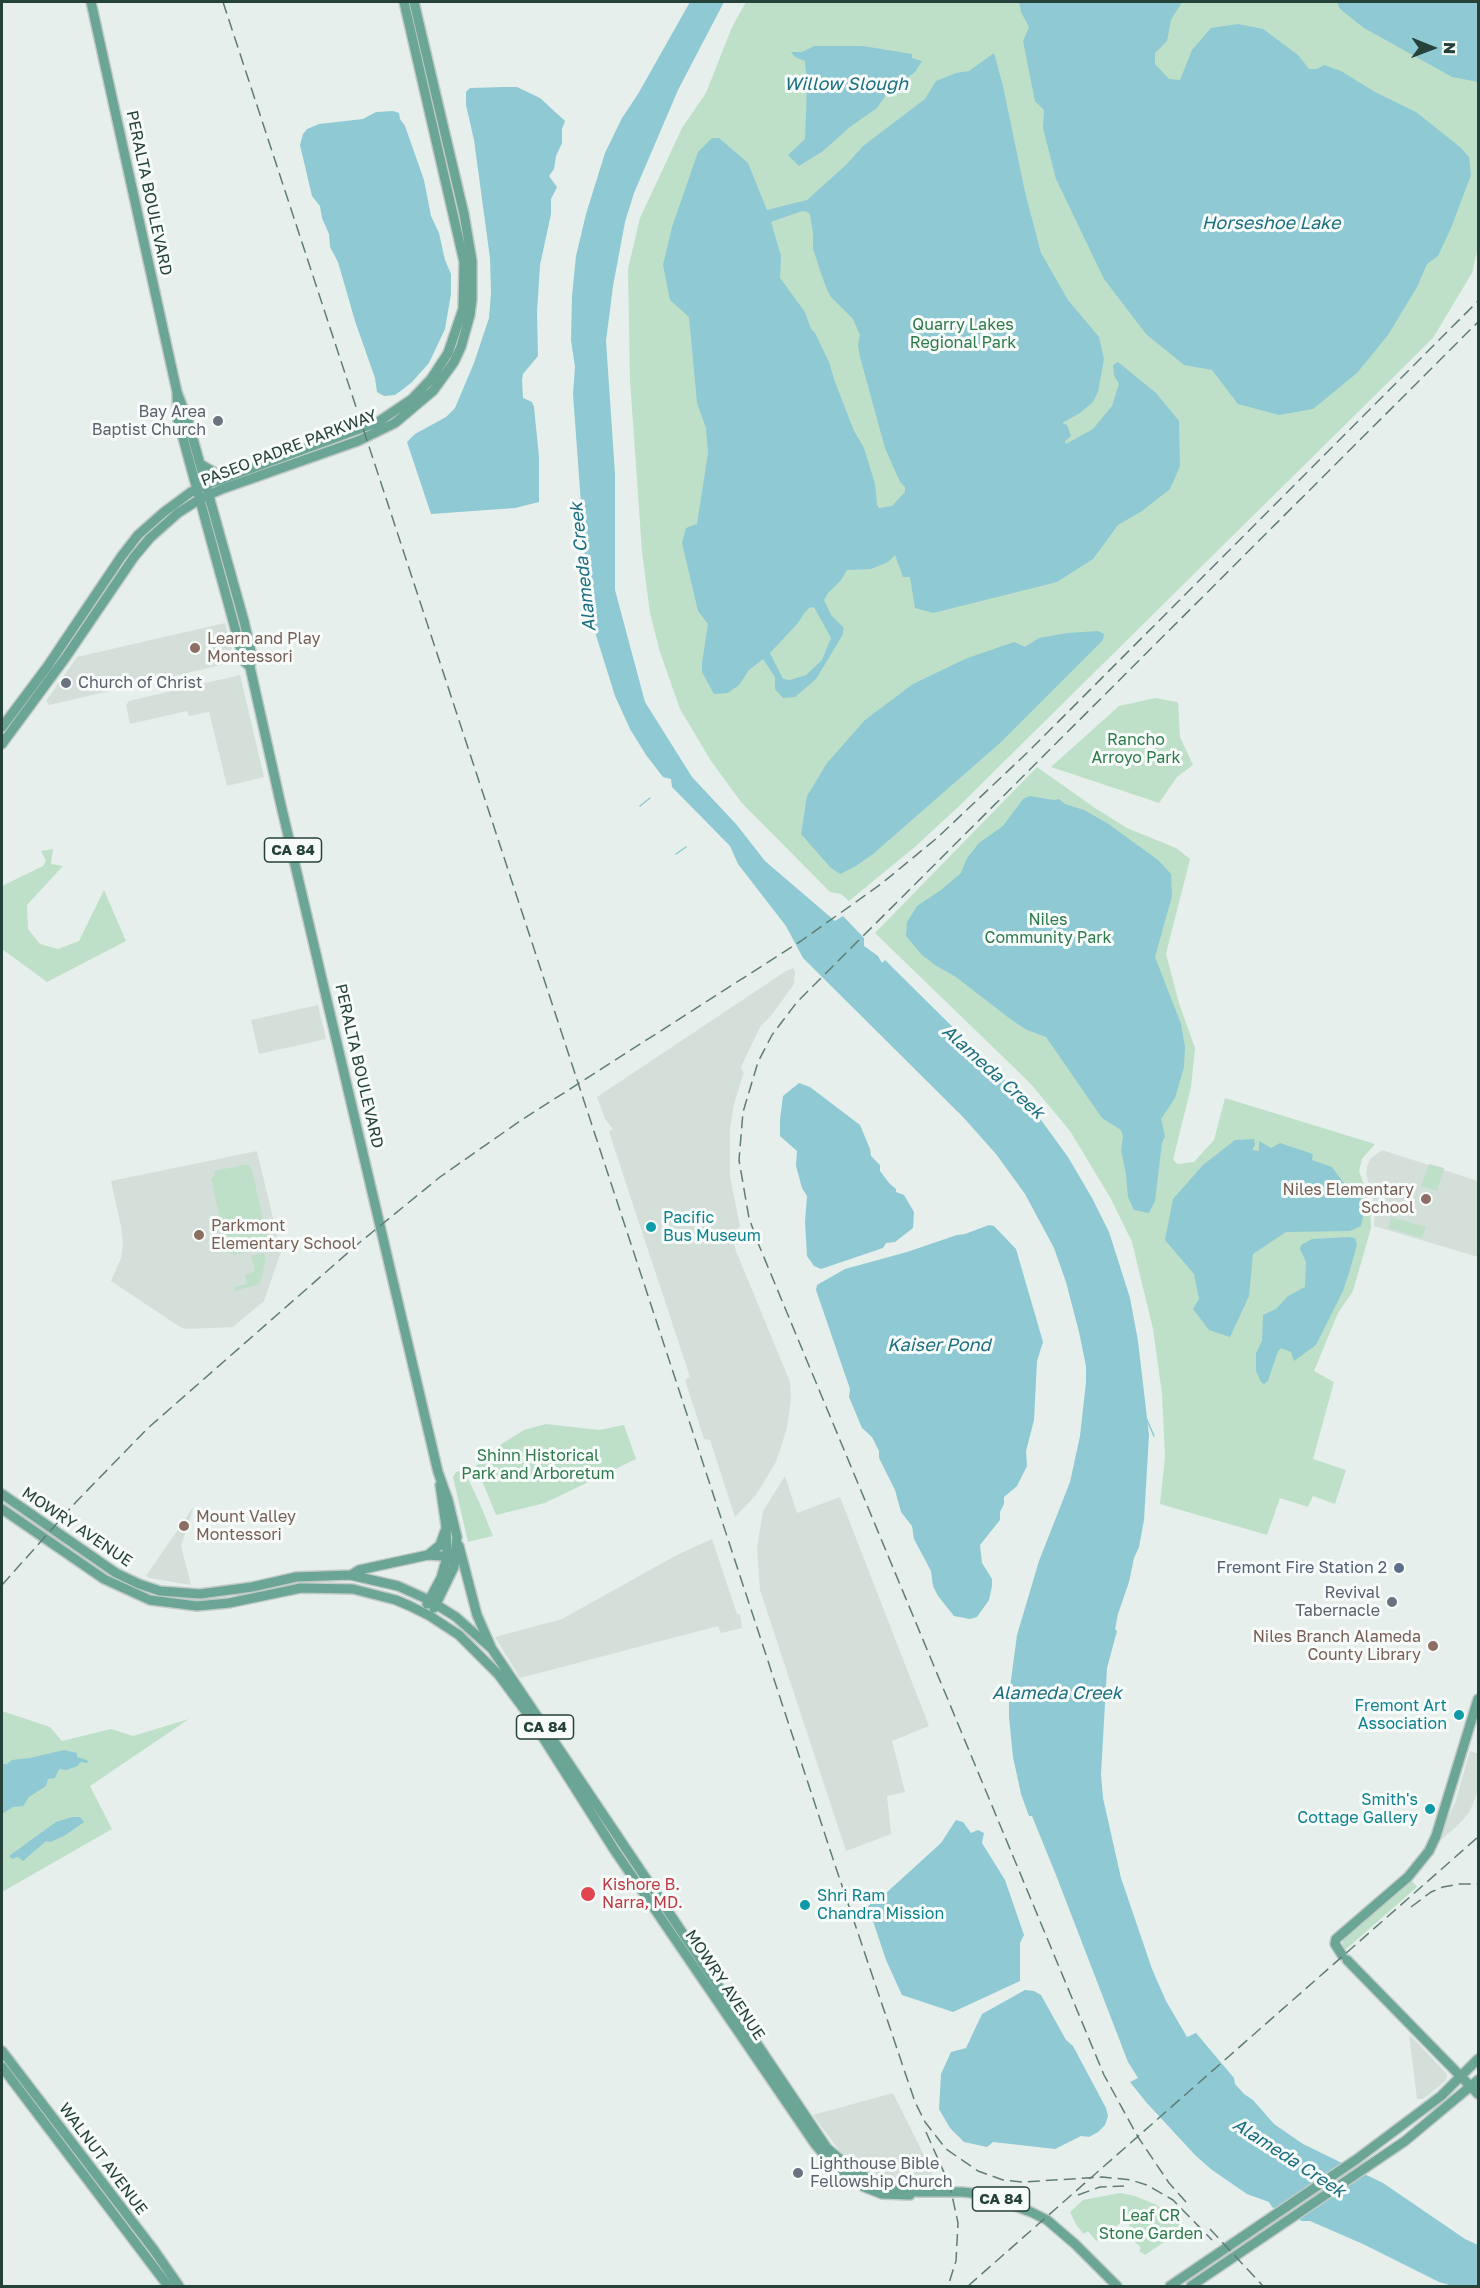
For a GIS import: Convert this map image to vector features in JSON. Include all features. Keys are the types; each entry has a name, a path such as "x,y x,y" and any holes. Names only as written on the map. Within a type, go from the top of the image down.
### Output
{"main road":[{"name":"PERALTA BOULEVARD","path":"91,2 177,392 200,464 203,492 244,661 250,667"},
{"name":"PASEO PADRE PARKWAY","path":"2,727 47,667 130,545 164,512 228,477 378,422 412,399 431,379 448,353 463,309 464,262 404,2"},
{"name":"PASEO PADRE PARKWAY","path":"2,744 66,657 134,557 166,523 203,492 222,489 358,441 395,423 433,391 449,370 462,347 472,298 472,261 461,203 414,2"},
{"name":"PERALTA BOULEVARD","path":"177,392 178,420 222,540 252,656 250,667 438,1472 446,1526 447,1557 433,1602"},
{"path":"200,464 217,474 228,477"},
{"path":"222,489 217,507 225,532 222,540"},
{"name":"PERALTA BOULEVARD","path":"427,1614 454,1567 457,1538 448,1500 438,1472"},
{"name":"MOWRY AVENUE","path":"2,1494 117,1573 160,1591 200,1594 236,1590 296,1577 350,1575 399,1586 433,1602 465,1624 492,1649 832,2164 864,2187 882,2194 964,2195 993,2200 1036,2218 1072,2242"},
{"name":"MOWRY AVENUE","path":"2,1509 104,1579 150,1600 183,1605 207,1605 238,1601 296,1588 329,1587 369,1592 396,1600 427,1614 459,1635 478,1652 512,1692 615,1851 810,2129 827,2148 849,2167 881,2185 909,2191 962,2192 993,2197 1014,2204 1047,2220 1117,2286"},
{"path":"428,1555 440,1545 446,1526"},
{"path":"457,1538 477,1615 492,1649"},
{"name":"MOWRY AVENUE","path":"350,1575 359,1570 428,1555 447,1557"},
{"path":"447,1557 454,1567"},
{"path":"1191,2286 1371,2165 1476,2087 1462,2078 1344,1957 1335,1944 1336,1939 1414,1871 1429,1851 1436,1836 1479,1699"},
{"name":"WALNUT AVENUE","path":"2,2050 179,2286"},
{"path":"1170,2286 1356,2159 1441,2096 1479,2059"},
{"name":"WALNUT AVENUE","path":"2,2067 168,2286"},
{"path":"849,2167 864,2187 867,2184 890,2190 909,2191"}],"shaded area":[{"path":"225,623 234,658 230,663 49,705 46,701 77,657"},
{"path":"240,675 264,777 227,786 209,712 189,716 187,711 130,724 126,705 129,701"},
{"path":"793,968 794,984 771,1016 760,1027 742,1065 741,1069 744,1072 734,1104 730,1129 730,1176 740,1226 732,1237 790,1382 791,1398 787,1428 776,1462 756,1495 735,1517 710,1440 704,1439 685,1380 690,1377 609,1132 613,1129 605,1119 597,1097"},
{"path":"318,1005 326,1039 259,1054 251,1020"},
{"name":"Niles Elementary School","path":"1382,1150 1478,1181 1478,1257 1374,1226 1375,1205 1366,1174 1370,1159"},
{"name":"Parkmont Elementary School","path":"257,1151 281,1252 264,1301 233,1327 187,1329 180,1327 111,1281 121,1258 123,1244 111,1181"},
{"path":"785,1476 797,1513 840,1497 929,1726 892,1741 905,1792 887,1796 891,1834 846,1851 760,1590 757,1548 763,1511"},
{"name":"Mount Valley Montessori","path":"194,1506 181,1546 191,1585 149,1578 146,1576"},
{"path":"712,1539 737,1614 740,1614 742,1628 721,1633 718,1626 520,1678 495,1637 562,1619 675,1556"},
{"path":"1470,1751 1478,1754 1476,1796 1469,1813 1441,1840 1447,1818 1455,1803"},
{"path":"1409,2034 1447,2074 1446,2080 1423,2099 1417,2099"},
{"path":"893,2093 935,2180 900,2182 858,2167 841,2153 813,2115"}],"green space":[{"name":"Quarry Lakes Regional Park","path":"746,2 1478,2 1478,247 1472,273 1433,338 957,808 916,846 849,901 841,894 830,892 741,802 711,761 680,709 660,652 650,613 642,552 630,380 628,269 640,218 682,128 706,93 732,27"},
{"name":"Rancho Arroyo Park","path":"1155,698 1178,702 1180,737 1193,765 1177,777 1159,803 1051,767 1119,706"},
{"name":"Niles Community Park","path":"1037,767 1127,828 1176,848 1190,859 1166,954 1179,1003 1195,1048 1191,1087 1173,1160 1178,1164 1194,1162 1214,1140 1225,1098 1375,1144 1362,1159 1359,1171 1370,1201 1371,1228 1353,1291 1338,1313 1314,1371 1334,1382 1313,1459 1346,1470 1335,1504 1313,1496 1308,1507 1280,1498 1267,1535 1160,1504 1165,1456 1162,1394 1153,1329 1132,1242 1111,1199 1070,1131 1030,1083 875,933"},
{"path":"53,849 51,864 63,866 27,905 28,929 40,944 58,949 79,941 104,890 126,941 47,982 2,949 2,886 43,866 46,861 41,851"},
{"path":"1429,1164 1444,1168 1437,1191 1421,1186"},
{"path":"249,1165 252,1170 268,1242 267,1246 262,1249 234,1255 227,1251 211,1179 215,1175 214,1171"},
{"path":"1391,1217 1426,1227 1422,1238 1388,1228"},
{"path":"264,1253 266,1259 260,1284 234,1291 234,1287 247,1284 245,1275 255,1271 251,1256"},
{"name":"Shinn Historical Park and Arboretum","path":"546,1424 599,1430 624,1425 636,1459 545,1503 496,1515 476,1466 503,1443 524,1430"},
{"path":"464,1470 493,1536 468,1542 453,1477 456,1472"},
{"path":"2,1711 50,1727 62,1741 111,1729 133,1736 189,1719 90,1786 112,1829 2,1892"},
{"path":"1411,1880 1417,1887 1344,1951 1343,1940"},
{"name":"Leaf CR Stone Garden","path":"1120,2193 1157,2205 1185,2228 1145,2255 1139,2251 1141,2248 1135,2242 1127,2218 1096,2241 1088,2231 1084,2234 1070,2212 1083,2200"}],"water":[{"name":"Alameda Creek","path":"690,2 724,2 678,90 634,193 625,222 606,341 615,474 615,590 645,702 692,777 736,824 765,861 835,921 843,916 864,938 864,946 878,956 882,963 885,960 990,1064 1033,1109 1068,1157 1092,1198 1109,1232 1130,1298 1138,1341 1149,1435 1144,1520 1139,1547 1118,1614 1115,1629 1117,1631 1107,1668 1101,1774 1103,1798 1121,1878 1152,1969 1166,2001 1187,2037 1196,2033 1234,2078 1235,2084 1274,2124 1303,2144 1383,2183 1465,2239 1478,2245 1478,2286 1453,2286 1439,2282 1363,2244 1310,2221 1302,2221 1272,2207 1269,2202 1247,2194 1212,2170 1195,2155 1130,2082 1138,2078 1128,2062 1056,1875 1021,1794 1013,1757 1009,1717 1009,1695 1017,1635 1039,1561 1070,1482 1080,1436 1086,1382 1086,1366 1079,1332 1066,1282 1054,1248 1025,1194 996,1154 963,1117 803,958 786,926 738,864 730,846 672,787 671,779 663,777 646,755 630,729 615,696 595,632 586,572 573,394 575,367 571,340 576,256 605,153 622,118"},
{"name":"Horseshoe Lake","path":"1019,2 1182,2 1171,20 1167,41 1155,53 1155,64 1169,79 1180,80 1192,50 1211,28 1238,24 1263,29 1298,55 1309,69 1317,69 1324,65 1341,71 1375,92 1416,112 1469,157 1471,175 1438,256 1427,264 1417,287 1388,335 1357,373 1313,409 1279,415 1238,404 1212,370 1184,365 1146,334 1104,279 1056,179 1043,128 1044,110 1035,101 1023,41 1029,27 1021,12"},
{"path":"1337,2 1478,2 1478,82 1452,77 1364,28 1340,9"},
{"name":"Willow Slough","path":"814,46 863,46 912,54 912,58 922,61 915,72 886,95 877,108 850,127 823,151 799,166 788,155 805,139 807,87 805,61 795,57 791,52 802,52"},
{"path":"994,53 1041,253 1068,300 1099,337 1104,359 1098,392 1093,402 1080,413 1062,423 1067,425 1071,436 1065,441 1066,444 1093,429 1112,406 1119,384 1114,375 1113,365 1118,362 1156,393 1179,421 1180,466 1170,489 1142,511 1118,525 1093,559 1057,582 933,613 915,608 910,577 903,577 895,555 888,562 871,569 847,570 824,600 831,615 844,628 842,636 816,679 795,697 783,698 775,689 775,677 763,659 749,670 739,685 728,693 714,694 702,672 708,624 698,611 682,543 686,528 697,524 708,453 706,428 697,403 689,317 670,300 663,265 672,227 698,152 712,138 719,138 748,163 767,210 807,200 846,165 863,146 925,99 936,81 956,73 969,71","holes":["802,211 810,215 813,249 830,296 853,319 860,335 858,345 860,357 885,448 900,482 905,487 905,492 892,506 879,508 877,505 875,484 864,448 854,431 829,362 811,329 805,312 780,278 781,256 771,222","814,607 831,638 822,660 806,675 790,680 783,679 770,653 798,623 805,612"]},
{"path":"517,87 540,98 565,121 562,129 562,143 556,156 554,169 549,176 557,187 551,199 551,214 540,265 537,312 538,356 523,374 522,380 523,398 532,402 534,407 539,457 539,502 515,508 431,514 407,442 415,434 446,417 455,408 474,363 489,318 490,258 474,140 466,105 466,92 470,88"},
{"path":"376,112 399,113 405,126 424,180 431,216 439,233 445,260 451,274 451,294 445,329 429,363 402,390 395,395 384,396 377,392 375,378 338,262 330,247 329,234 320,206 312,196 300,145 307,129 319,124 363,119"},
{"path":"1098,631 1104,634 1103,640 1000,743 873,854 856,866 840,874 831,868 801,834 807,796 827,763 865,720 913,684 965,659 1014,642 1025,647 1039,638"},
{"path":"1030,796 1059,799 1065,804 1084,810 1107,823 1158,860 1171,874 1172,896 1155,957 1181,1024 1185,1047 1184,1067 1175,1098 1161,1119 1165,1136 1162,1143 1155,1201 1149,1213 1134,1210 1128,1197 1121,1150 1123,1137 1121,1130 1102,1118 1046,1037 1027,1030 1013,1021 956,977 935,965 922,955 906,936 907,922 917,906 961,873 967,858 979,843 1003,826 1023,799"},
{"path":"799,1083 810,1087 860,1125 871,1156 880,1165 880,1171 896,1189 896,1192 904,1195 914,1212 913,1228 895,1242 886,1243 883,1248 821,1269 814,1266 807,1256 805,1222 807,1196 802,1188 796,1166 797,1151 780,1136 783,1096"},
{"path":"1254,1139 1255,1145 1252,1150 1259,1151 1259,1141 1271,1148 1280,1143 1313,1154 1312,1160 1332,1167 1343,1182 1355,1188 1360,1194 1363,1216 1361,1226 1350,1231 1286,1232 1253,1254 1249,1296 1230,1337 1209,1330 1193,1309 1199,1299 1194,1274 1165,1240 1173,1199 1203,1165 1235,1140"},
{"name":"Kaiser Pond","path":"989,1225 994,1226 1016,1249 1043,1342 1037,1361 1034,1420 1026,1451 1027,1466 1017,1486 1004,1497 1000,1520 980,1545 982,1563 992,1579 992,1586 989,1600 977,1617 970,1619 954,1616 933,1586 931,1571 914,1539 912,1526 901,1512 895,1490 879,1458 879,1451 872,1437 862,1428 849,1397 850,1389 816,1290 817,1285 845,1269 907,1252"},
{"path":"1355,1238 1357,1245 1349,1273 1343,1291 1316,1345 1294,1361 1291,1352 1281,1348 1268,1381 1264,1384 1256,1371 1256,1353 1262,1341 1263,1315 1276,1309 1288,1296 1305,1287 1306,1262 1300,1249 1301,1245 1312,1239"},
{"path":"64,1750 77,1753 77,1757 87,1760 88,1763 80,1762 78,1766 66,1770 59,1769 55,1778 48,1779 46,1786 29,1797 23,1806 13,1807 2,1814 2,1764"},
{"path":"80,1817 84,1822 64,1836 50,1842 46,1841 23,1861 18,1857 12,1859 9,1856 56,1822"},
{"path":"956,1820 963,1822 971,1833 978,1830 984,1833 982,1843 1005,1880 1024,1935 1020,1943 1020,1981 953,2012 902,1995 886,1960 868,1906 885,1894 941,1843"},
{"path":"1025,1990 1041,1995 1066,2040 1073,2046 1106,2108 1108,2116 1105,2125 1089,2137 1081,2136 1055,2149 993,2142 987,2147 964,2142 950,2128 939,2109 941,2074 951,2052 966,2048 982,2014"}],"waterway":[{"path":"640,806 650,798"},
{"path":"676,854 686,847"},
{"path":"1147,1420 1154,1436"}],"railway":[{"path":"223,2 835,1865 915,2102 925,2122 946,2149 978,2171 1003,2180 1023,2182 1102,2177 1131,2180 1147,2185 1173,2200 1212,2240"},
{"path":"2,1585 76,1502 148,1428 359,1243 440,1177 520,1121 801,941 881,884 937,838 1029,751 1478,301"},
{"path":"1186,2202 1169,2183 1138,2137 1104,2075 758,1243 749,1218 739,1160 743,1112 758,1062 772,1035 797,1002 1478,322"},
{"path":"968,2286 1478,1837"},
{"path":"1411,1907 1431,1892 1443,1887 1478,1884"},
{"path":"926,2132 950,2186 958,2223 956,2261 948,2286"},
{"path":"1078,2195 1100,2187 1124,2186"},
{"path":"1210,2229 1263,2286"}],"place":[{"name":"Bay Area Baptist Church","path":"218,421"},
{"name":"Learn and Play Montessori","path":"195,648"},
{"name":"Church of Christ","path":"66,683"},
{"name":"Niles Elementary School","path":"1426,1199"},
{"name":"Pacific Bus Museum","path":"651,1227"},
{"name":"Parkmont Elementary School","path":"199,1235"},
{"name":"Mount Valley Montessori","path":"184,1526"},
{"name":"Fremont Fire Station 2","path":"1399,1568"},
{"name":"Revival Tabernacle","path":"1392,1602"},
{"name":"Niles Branch Alameda County Library","path":"1433,1646"},
{"name":"Fremont Art Association","path":"1459,1715"},
{"name":"Smith's Cottage Gallery","path":"1430,1809"},
{"name":"Kishore B. Narra, MD.","path":"588,1894"},
{"name":"Shri Ram Chandra Mission","path":"805,1905"},
{"name":"Lighthouse Bible Fellowship Church","path":"798,2173"}]}
